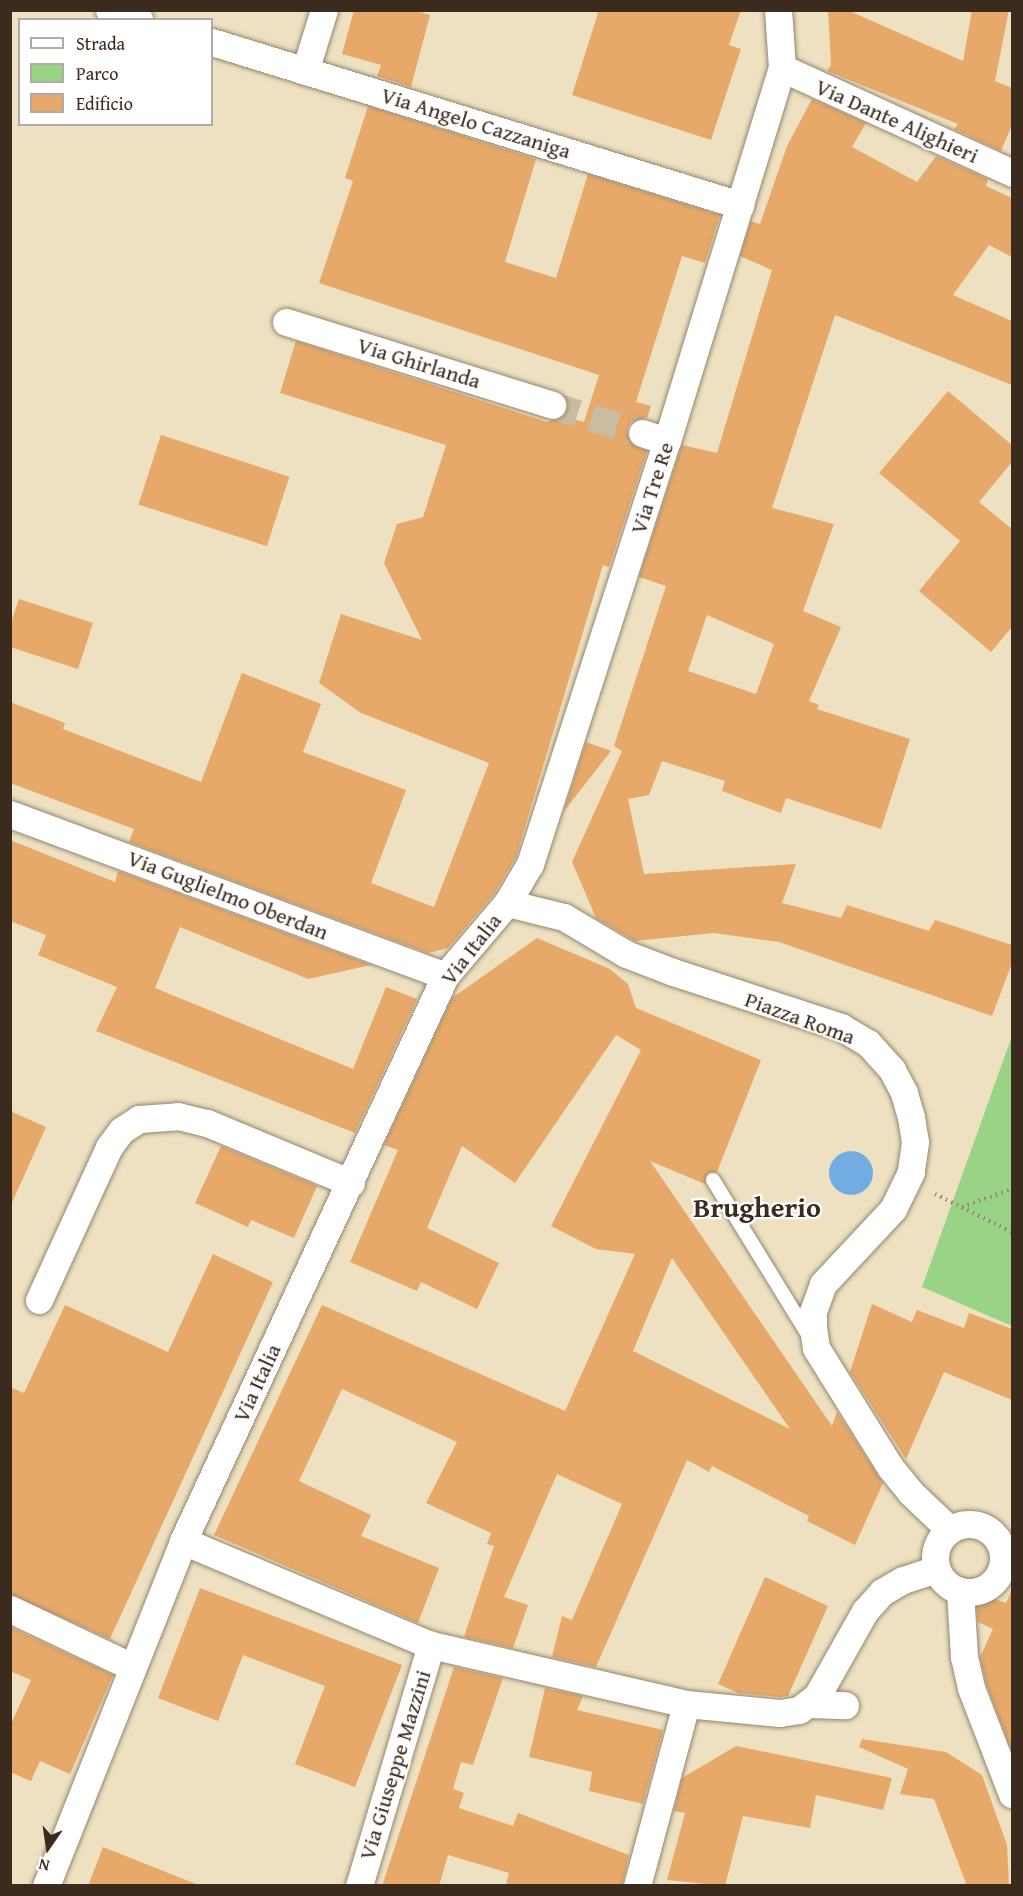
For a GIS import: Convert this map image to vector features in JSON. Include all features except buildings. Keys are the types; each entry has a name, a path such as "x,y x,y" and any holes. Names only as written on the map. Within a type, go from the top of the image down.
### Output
{"street":[{"path":"305,71 324,10"},
{"path":"778,10 782,68"},
{"name":"Via Angelo Cazzaniga","path":"213,42 740,205"},
{"name":"Via Dante Alighieri","path":"782,68 1012,173"},
{"name":"Via Tre Re","path":"507,903 532,857 655,437 740,205 782,68"},
{"name":"Via Ghirlanda","path":"286,322 552,405"},
{"name":"Via Guglielmo Oberdan","path":"10,814 445,976"},
{"name":"Via Italia","path":"46,1886 130,1666 183,1541 351,1183 445,976 507,903"},
{"name":"Piazza Roma","path":"507,903 550,911 626,954 841,1027 868,1043 892,1070 908,1106 915,1142 907,1182 884,1220 823,1284 813,1311 816,1348"},
{"path":"39,1300 109,1147 122,1130 139,1119 178,1116 207,1123 351,1183"},
{"path":"816,1348 842,1393 910,1492 951,1530"},
{"path":"972,1524 992,1533 1007,1565 982,1589 960,1591 950,1586 936,1569 937,1547 951,1530 972,1524"},
{"path":"183,1541 431,1645 686,1704 780,1713 809,1704 844,1706"},
{"path":"809,1704 827,1682 877,1597 903,1580 936,1569"},
{"path":"960,1591 968,1675 1012,1794"},
{"path":"10,1609 130,1666"},
{"name":"Via Giuseppe Mazzini","path":"359,1886 431,1645"},
{"path":"637,1886 686,1704"},
{"path":"963,1728 994,1748"}],"lane":[{"path":"713,1180 816,1348"}],"path":[{"path":"907,1182 1012,1232"},
{"path":"962,1207 1012,1189"}],"green space":[{"path":"1012,1036 1012,1326 922,1287"}],"water":[{"path":"851,1151 866,1158 873,1173 866,1188 851,1195 836,1188 829,1173 836,1158"}],"tunnel":[{"path":"552,405 642,433"}],"district":[{"name":"Brugherio","path":"757,1207"}]}
